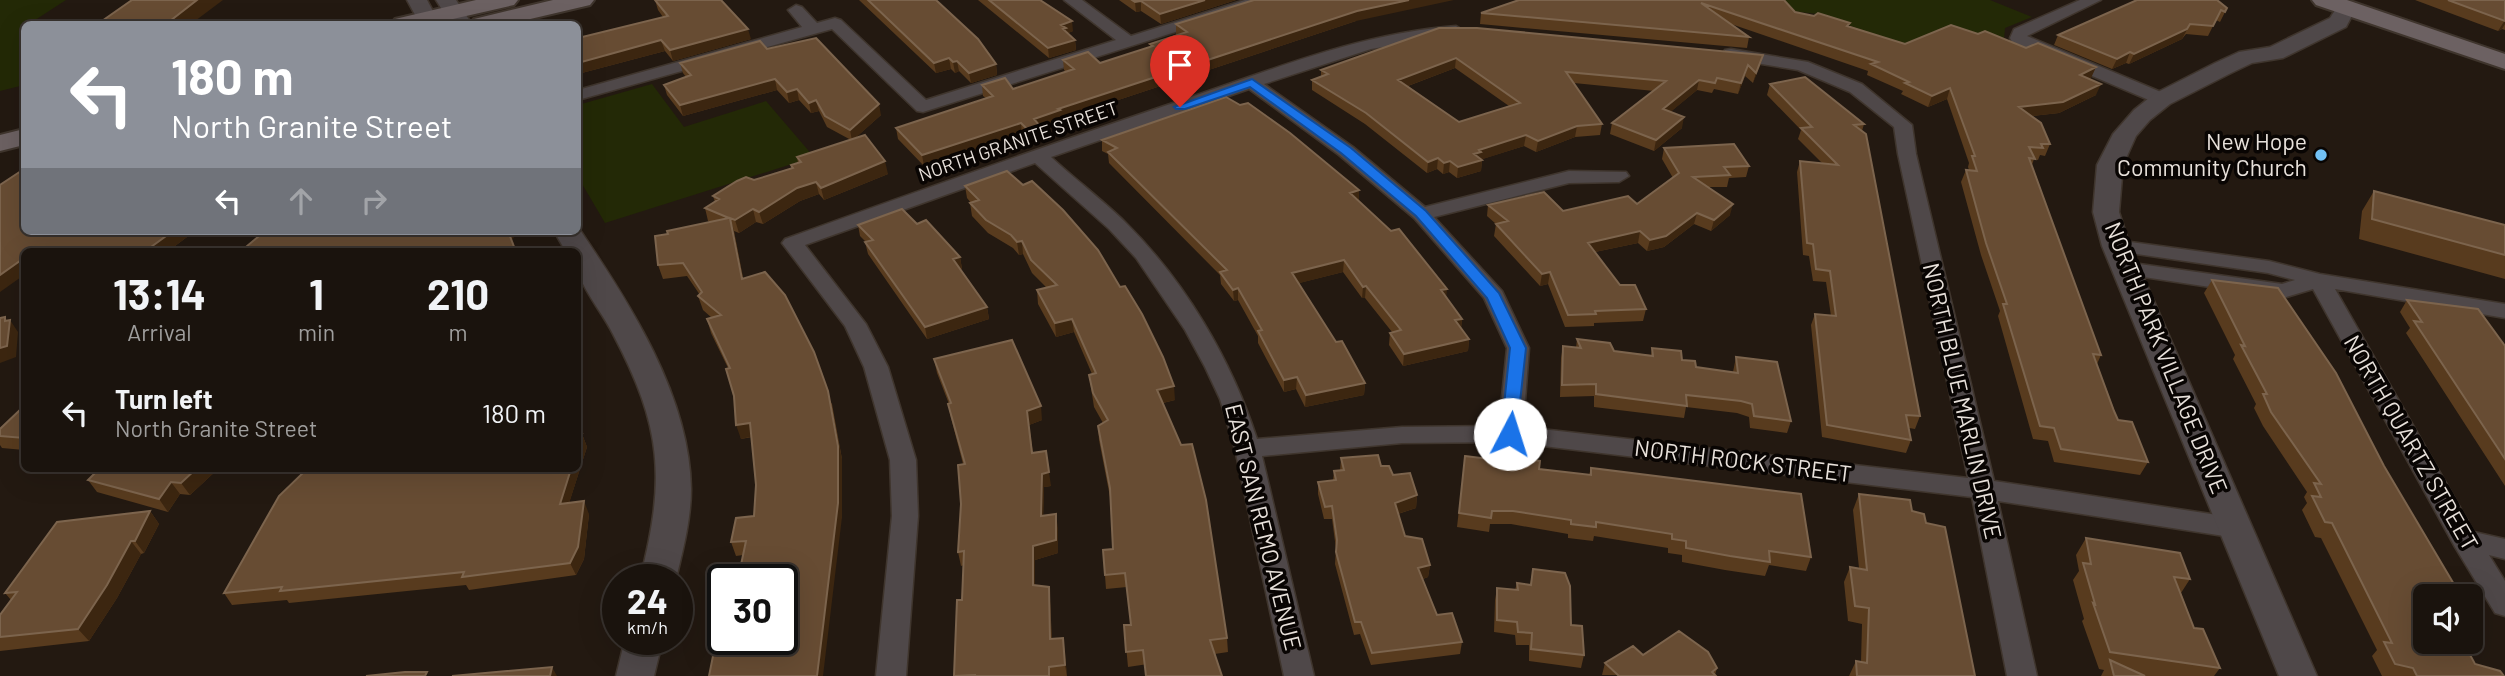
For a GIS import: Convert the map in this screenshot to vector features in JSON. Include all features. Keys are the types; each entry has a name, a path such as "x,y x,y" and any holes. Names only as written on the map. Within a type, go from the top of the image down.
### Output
{"main road":[{"path":"419,17 506,0"},
{"path":"494,21 582,0"},
{"path":"2335,4 2505,62"},
{"path":"0,121 21,116"},
{"path":"0,143 21,138"}],"street":[{"path":"1072,0 1129,42"},
{"path":"581,93 835,23 923,107 1261,0"},
{"path":"2093,0 2020,32 2018,38 2162,99"},
{"name":"NORTH PARK VILLAGE DRIVE","path":"2298,676 2121,257 2106,212 2110,165 2125,134 2142,115 2162,99 2247,57 2275,53 2338,22 2335,4"},
{"path":"796,10 813,29"},
{"name":"NORTH GRANITE STREET","path":"891,676 905,516 903,460 876,367 855,324 792,243 1037,155 1393,38 1435,32 1476,31"},
{"name":"NORTH BLUE MARLIN DRIVE","path":"1716,52 1802,66 1856,88 1903,125 1906,154 1983,489 2022,676"},
{"path":"1252,83 1346,151 1421,214 1494,296 1518,348 1510,434"},
{"name":"EAST SAN REMO AVENUE","path":"1037,155 1116,225 1143,254 1217,367 1232,400 1248,449 1299,676"},
{"path":"1421,214 1569,177 1619,176"},
{"path":"581,256 637,354 660,405 669,433 674,488 671,525 662,564"},
{"path":"2121,257 2283,290 2319,280 2505,311"},
{"name":"NORTH QUARTZ STREET","path":"2319,280 2465,540 2505,605"},
{"name":"NORTH ROCK STREET","path":"1248,449 1402,435 1510,434 1983,489 2237,528"},
{"path":"2465,540 2505,549"},
{"path":"635,676 640,655"}],"green space":[{"path":"0,0 66,0 34,21 21,21 21,86 0,91"},
{"path":"1780,0 1990,0 2032,17 2005,28 2004,39 1951,33 1903,49 1826,15 1792,11"},
{"path":"652,84 684,127 766,101 814,157 605,223 581,182 581,104"}],"building":[{"path":"132,0 197,0 170,21 102,21"},
{"path":"655,0 721,0 748,29 670,50 661,40 581,62 581,37 668,16"},
{"path":"868,0 936,0 978,39 996,64 969,73 957,61 953,62 949,58 934,63"},
{"path":"989,0 1040,0 1072,21 1061,25 1075,40 1048,48"},
{"path":"1132,0 1205,0 1160,14 1141,1"},
{"path":"1254,0 1409,0 1357,11 1058,109 1060,110 1034,119 1040,126 1031,133 1021,123 922,155 896,128 993,96 982,85 1005,78 1013,89 1074,69 1063,60 1088,52 1100,63 1187,32 1176,24"},
{"path":"1519,0 1784,0 1795,12 1814,16 1818,13 1850,23 1847,26 1905,44 1951,25 1978,34 1985,31 2026,48 2038,43 2096,67 2080,75 2101,84 2063,102 2019,107 2041,123 2050,144 2041,144 2043,148 2029,147 2035,159 2029,158 2101,355 2093,354 2114,411 2118,420 2132,422 2148,462 2061,449 2054,428 2040,426 2003,304 2007,304 1986,243 1966,170 1977,171 1972,156 1975,156 1950,88 1932,96 1871,64 1878,62 1701,3 1749,37 1481,13"},
{"path":"2137,0 2217,0 2227,8 2225,12 2221,10 2213,26 2190,24 2187,29 2134,54 2130,52 2117,59 2058,35"},
{"path":"2448,0 2505,0 2505,21"},
{"path":"1439,28 1477,28 1763,55 1756,73 1748,65 1741,83 1717,78 1715,83 1699,80 1663,109 1684,117 1656,140 1612,123 1666,81 1566,72 1602,124 1577,126 1538,141 1526,135 1479,150 1481,152 1474,154 1482,160 1458,167 1450,161 1444,163 1438,158 1428,162 1366,113 1312,80 1328,74 1321,70","holes":["1456,58 1520,103 1459,122 1398,80"]},
{"path":"816,38 879,104 850,130 825,116 816,100 809,103 797,89 787,92 775,79 680,105 664,85 691,75 680,63 760,41 767,49"},
{"path":"1805,77 1864,124 1854,125 1866,134 1920,416 1906,415 1911,440 1827,425 1815,314 1836,316 1830,271 1816,269 1813,244 1807,243 1800,161 1838,165 1801,128 1812,127 1770,84"},
{"path":"1226,97 1240,105 1248,103 1290,133 1359,190 1350,193 1391,231 1399,229 1447,289 1441,290 1462,319 1455,320 1469,339 1404,354 1390,333 1401,330 1366,286 1363,287 1344,260 1292,273 1336,342 1342,341 1365,383 1306,395 1297,377 1284,380 1258,331 1262,330 1238,288 1233,290 1220,272 1227,270 1108,152 1117,148 1102,140"},
{"path":"865,135 885,161 821,188 816,182 797,188 759,212 753,209 735,220 730,218 742,279 765,272 785,295 814,352 828,391 838,446 838,503 817,676 709,676 713,655 798,655 798,564 741,564 746,541 731,542 736,518 754,516 756,485 750,423 736,425 734,396 726,369 730,368 707,319 721,315 698,296 702,292 683,263 658,265 655,236 729,218 705,208 719,199 713,196 746,177 754,180 793,168 791,165 801,162 797,157"},
{"path":"1734,144 1749,166 1724,167 1730,175 1693,177 1733,204 1714,220 1697,213 1666,236 1650,240 1640,231 1588,243 1620,285 1635,285 1646,309 1568,315 1550,272 1542,274 1496,224 1508,221 1488,205 1544,192 1563,211 1628,196 1637,204 1679,173 1664,148"},
{"path":"21,171 21,235 167,235 150,248 21,248 21,260 0,275 0,185"},
{"path":"1007,171 1023,185 1032,181 1063,210 1098,250 1120,287 1125,286 1163,357 1174,386 1157,390 1181,445 1192,444 1206,500 1227,638 1210,640 1222,676 1146,676 1143,650 1126,652 1124,625 1131,625 1125,573 1105,575 1103,550 1113,549 1110,488 1098,426 1108,420 1093,393 1089,375 1096,373 1072,319 1055,323 1037,290 1057,285 1031,260 1022,241 1017,242 1011,235 986,220 970,203 979,200 965,186"},
{"path":"2374,191 2505,225 2505,255 2372,219"},
{"path":"902,209 917,224 926,220 960,257 953,259 987,307 925,327 865,242 873,240 858,225"},
{"path":"260,235 510,235 514,248 245,248"},
{"path":"2212,280 2278,288 2336,373 2384,466 2454,584 2413,584 2413,654 2470,654 2475,664 2500,671 2504,676 2417,676 2413,668 2395,664 2384,642 2392,643 2332,523 2325,522 2312,496 2321,497 2314,483 2321,484 2271,412 2263,394 2267,394 2241,345 2245,346"},
{"path":"2407,300 2478,309 2505,346 2505,459 2414,321 2422,322"},
{"path":"5,317 5,321 10,320 7,346 0,348 0,318"},
{"path":"1577,339 1610,343 1614,351 1653,356 1652,348 1681,351 1682,360 1695,361 1696,367 1738,373 1736,357 1777,362 1791,421 1754,416 1752,404 1741,401 1686,395 1687,406 1596,394 1596,384 1562,385 1563,346 1581,348"},
{"path":"1012,340 1041,406 1027,411 1032,453 1046,451 1049,472 1042,474 1041,516 1056,514 1056,540 1033,546 1033,585 1049,587 1050,639 1063,638 1065,665 1049,667 1049,676 954,676 957,600 962,600 964,551 958,552 961,504 958,465 965,464 948,404 951,403 934,359"},
{"path":"21,409 21,438 0,436 0,429"},
{"path":"1378,455 1381,466 1389,466 1393,475 1410,473 1417,495 1395,503 1405,536 1422,539 1430,565 1418,568 1437,615 1452,613 1462,642 1372,653 1361,622 1355,622 1336,552 1332,506 1325,507 1318,482 1336,480 1334,471 1344,470 1341,458"},
{"path":"1465,456 1505,461 1506,457 1540,461 1539,469 1591,475 1591,468 1801,494 1811,557 1769,551 1770,562 1686,548 1686,541 1672,539 1672,534 1596,522 1596,527 1571,524 1571,520 1513,511 1492,511 1491,518 1459,513"},
{"path":"96,472 193,472 181,483 171,482 159,499 88,480"},
{"path":"304,472 570,472 560,504 584,501 578,547 570,563 462,577 464,572 280,591 282,587 224,593 279,496"},
{"path":"1859,494 1910,500 1912,511 1924,514 1926,523 1945,527 1975,676 1857,676 1856,661 1867,663 1869,608 1855,606 1850,567 1867,570"},
{"path":"150,511 135,541 131,541 107,585 78,629 0,637 0,615 17,592 5,593 57,522"},
{"path":"2086,538 2180,553 2190,579 2174,577 2194,628 2203,629 2220,668 2110,652 2083,563 2091,564"},
{"path":"1533,569 1565,573 1570,586 1571,625 1582,626 1584,655 1531,649 1532,633 1518,632 1517,622 1497,620 1497,588 1518,590 1517,583 1531,585"},
{"path":"1679,631 1708,652 1717,668 1712,672 1716,676 1619,676 1605,663 1633,646 1643,655"},
{"path":"2110,660 2145,676 2114,676"},
{"path":"552,667 550,676 452,676"},
{"path":"427,672 425,676 366,676"}],"place":[{"name":"New Hope Community Church","path":"2321,155"}],"route":[{"path":"1180,107 1252,83 1346,151 1421,214 1494,296 1518,348 1510,434"}]}
